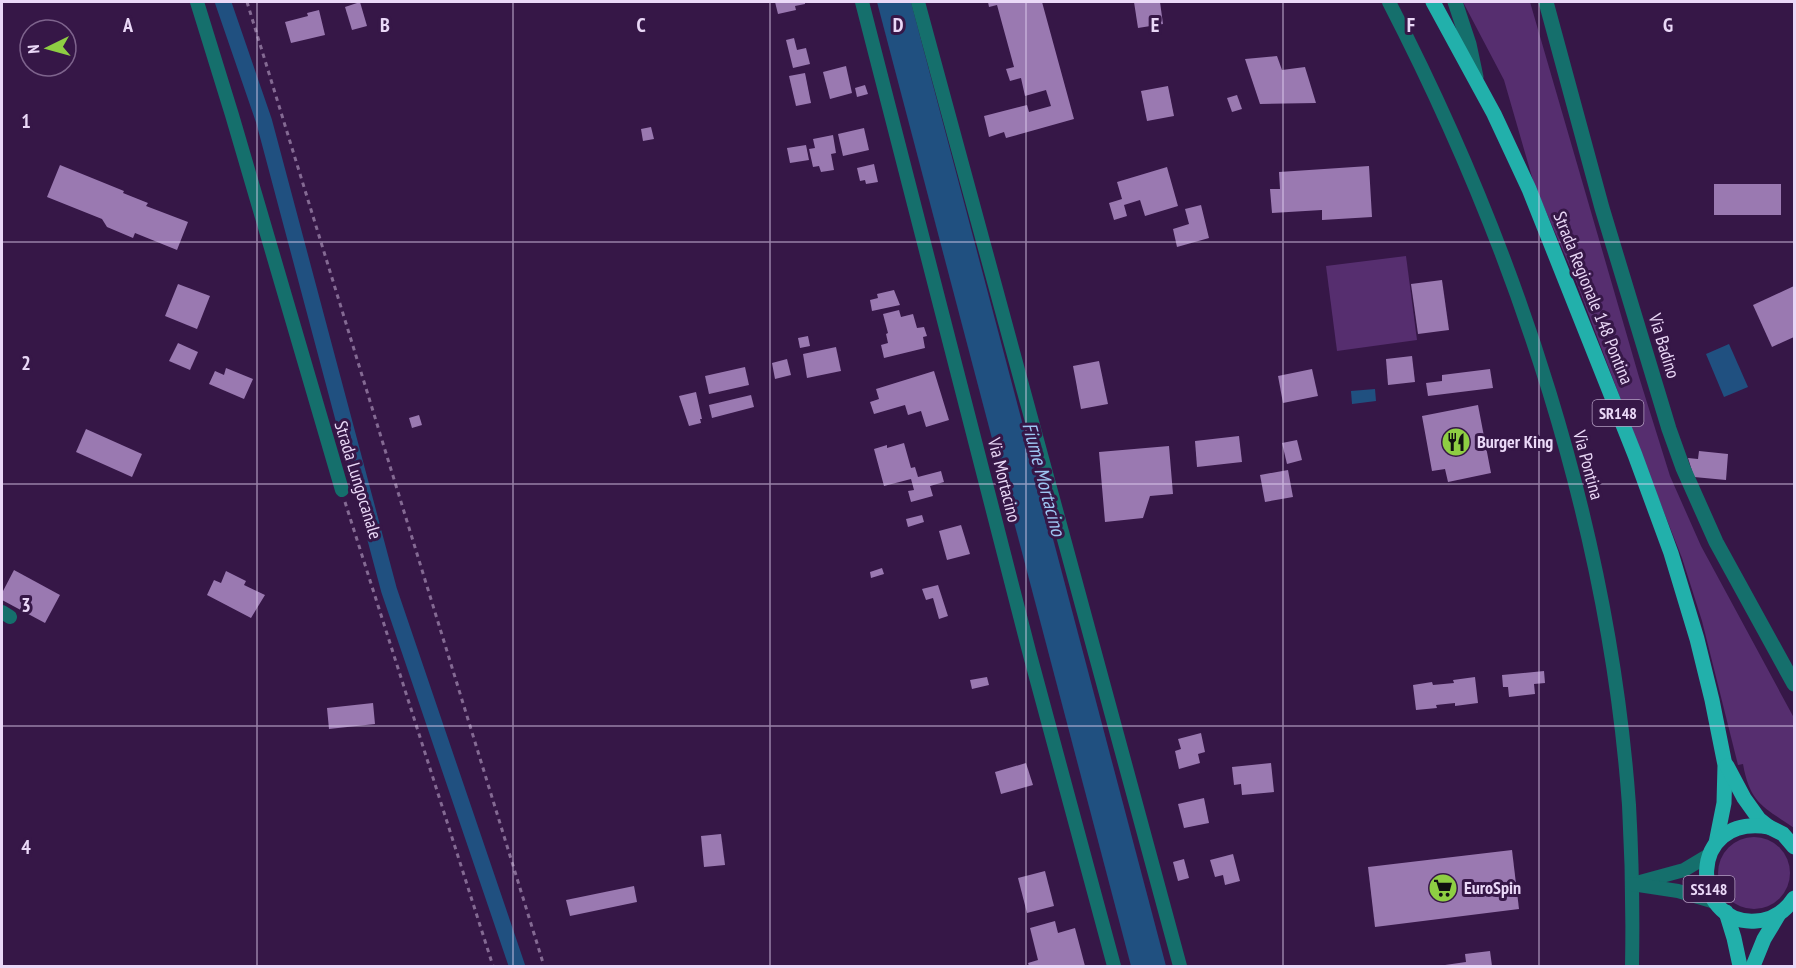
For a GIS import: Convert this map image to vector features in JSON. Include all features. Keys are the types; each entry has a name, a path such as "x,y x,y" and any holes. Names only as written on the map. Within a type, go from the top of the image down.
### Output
{"main road":[{"name":"Strada Regionale 148 Pontina","path":"1433,2 1509,146 1551,241 1677,571 1697,639 1724,759 1724,803 1706,871 1708,887 1734,938 1740,966"},
{"name":"Strada Regionale 148 Pontina","path":"1724,759 1759,819 1783,834 1794,846"},
{"path":"1712,849 1727,833 1740,826 1755,824 1769,827"},
{"path":"1753,966 1764,939 1779,914 1789,906 1794,898"},
{"name":"SS148","path":"1720,907 1738,919 1752,921 1766,920 1779,914"}],"street":[{"name":"Strada Lungocanale","path":"197,2 239,137 342,490"},
{"name":"Via Mortacino","path":"862,2 1027,643 1114,966"},
{"path":"918,2 1180,966"},
{"name":"Via Pontina","path":"1389,2 1446,119 1492,228 1538,359 1572,473 1597,580 1618,706 1629,806 1632,966"},
{"path":"1455,2 1469,44 1476,80"},
{"name":"Via Badino","path":"1546,2 1602,208 1680,461 1716,542 1794,684"},
{"path":"1632,884 1684,870 1701,861 1712,849"},
{"path":"1632,884 1678,891 1720,907"}],"path":[{"path":"247,2 544,966"},
{"name":"Strada Lungocanale","path":"342,490 493,966"}],"shaded area":[{"path":"1463,2 1530,2 1670,476 1701,546 1794,718 1794,828 1760,803 1750,788 1743,764 1738,765 1702,621 1682,558 1574,276 1534,184 1504,80"},
{"path":"1406,256 1417,340 1337,351 1326,266"},
{"path":"1761,837 1780,847 1788,859 1790,873 1788,887 1780,899 1768,907 1747,909 1728,899 1720,887 1718,866 1728,847 1740,839"}],"water":[{"path":"877,2 911,2 1166,966 1131,966"},
{"path":"1729,344 1748,387 1724,397 1706,354"},
{"path":"1375,389 1376,401 1352,404 1351,391"}],"building":[{"path":"360,2 367,26 352,30 345,7"},
{"path":"775,2 805,2 805,4 795,6 796,10 778,14"},
{"path":"988,2 1042,2 1074,119 1006,138 1004,132 989,137 984,116 1027,105 1029,112 1051,106 1046,90 1025,96 1021,78 1010,81 1006,69 1014,67 997,5 989,7"},
{"path":"1134,2 1160,2 1163,24 1138,28"},
{"path":"319,10 325,35 291,43 285,22 308,16 307,13"},
{"path":"794,38 797,50 806,48 810,64 793,68 786,40"},
{"path":"1277,56 1282,70 1305,67 1316,103 1260,104 1245,59"},
{"path":"846,66 852,93 830,99 823,72"},
{"path":"805,73 811,103 796,106 789,76"},
{"path":"865,85 868,94 857,97 855,88"},
{"path":"1168,86 1174,116 1147,121 1141,91"},
{"path":"1237,95 1242,109 1232,112 1227,98"},
{"path":"651,127 654,139 643,141 641,129"},
{"path":"864,128 869,150 843,156 838,134"},
{"path":"833,135 836,153 831,154 834,170 821,172 819,166 813,167 809,149 815,148 813,139"},
{"path":"806,145 809,160 790,163 787,148"},
{"path":"874,164 878,182 866,184 865,180 860,181 857,168"},
{"path":"60,165 124,191 123,193 148,203 146,206 188,222 177,250 135,233 133,238 107,227 102,219 47,197"},
{"path":"1369,166 1372,217 1322,220 1322,210 1272,213 1270,189 1280,189 1279,172"},
{"path":"1167,167 1178,206 1145,216 1140,200 1124,205 1127,216 1114,220 1109,203 1122,199 1117,182"},
{"path":"1714,184 1781,184 1781,215 1714,215"},
{"path":"1201,205 1209,238 1177,247 1173,229 1189,224 1185,209"},
{"path":"1442,280 1449,330 1418,334 1411,284"},
{"path":"178,284 210,296 197,329 165,316"},
{"path":"1794,286 1794,337 1772,347 1753,305"},
{"path":"894,290 900,305 872,311 870,300 878,298 877,294"},
{"path":"899,310 901,317 913,314 917,328 924,327 927,336 923,337 925,348 884,358 881,345 888,343 886,334 888,333 883,314"},
{"path":"808,336 810,346 800,348 798,338"},
{"path":"178,343 198,352 190,370 169,361"},
{"path":"836,347 841,371 807,378 803,354"},
{"path":"1412,356 1415,382 1388,385 1386,359"},
{"path":"787,359 791,375 775,379 772,363"},
{"path":"1099,361 1108,404 1081,409 1073,366"},
{"path":"745,367 749,385 709,394 705,376"},
{"path":"226,368 253,379 244,399 209,384 215,371 224,375"},
{"path":"1312,369 1318,396 1283,403 1278,376"},
{"path":"1490,369 1493,388 1428,396 1426,383 1442,381 1442,375"},
{"path":"934,371 949,420 926,427 921,411 908,415 905,405 874,414 870,402 879,399 876,389"},
{"path":"696,392 702,419 700,419 701,423 689,426 679,396"},
{"path":"751,395 754,407 712,418 709,405"},
{"name":"Burger King","path":"1478,405 1491,473 1448,482 1445,469 1432,471 1422,416"},
{"path":"419,415 422,425 412,428 409,418"},
{"path":"86,429 142,454 132,477 76,452"},
{"path":"1239,436 1242,462 1197,467 1195,441"},
{"path":"1297,440 1302,460 1287,464 1282,443"},
{"path":"904,443 911,468 915,467 918,477 941,471 944,482 930,486 933,496 911,502 908,491 914,490 911,479 884,486 874,449"},
{"path":"1169,446 1173,494 1150,496 1143,518 1105,522 1099,452"},
{"path":"1699,451 1728,454 1726,480 1694,477 1688,458 1698,459"},
{"path":"1288,470 1293,497 1265,502 1260,475"},
{"path":"922,515 924,522 908,527 906,519"},
{"path":"961,525 970,554 947,560 939,531"},
{"path":"882,568 884,574 871,578 870,572"},
{"path":"14,570 60,595 45,623 2,600 2,593"},
{"path":"226,571 246,581 244,585 265,595 251,618 207,595 214,580 221,583"},
{"path":"938,585 948,616 939,619 933,598 926,600 922,589"},
{"path":"1544,671 1545,683 1534,684 1535,694 1509,697 1508,687 1503,687 1502,675"},
{"path":"987,677 989,685 972,689 970,680"},
{"path":"1475,677 1478,703 1455,706 1455,703 1436,705 1437,708 1416,710 1413,685 1432,682 1433,685 1454,683 1453,680"},
{"path":"373,703 375,724 329,729 327,708"},
{"path":"1201,733 1205,752 1198,754 1200,763 1179,769 1175,751 1181,749 1178,739"},
{"path":"1026,763 1033,785 1001,794 995,772"},
{"path":"1271,763 1274,792 1242,795 1241,784 1234,785 1232,767"},
{"path":"1204,798 1209,823 1184,828 1178,804"},
{"path":"721,834 725,865 704,867 701,836"},
{"name":"EuroSpin","path":"1512,850 1519,909 1375,927 1368,867"},
{"path":"1233,854 1240,881 1225,885 1223,875 1215,877 1210,860"},
{"path":"1184,859 1189,878 1178,881 1173,862"},
{"path":"1045,871 1054,906 1027,913 1018,878"},
{"path":"634,886 637,902 570,916 566,900"},
{"path":"1055,921 1058,933 1075,928 1085,966 1029,966 1028,963 1038,960 1030,928"},
{"path":"1490,951 1492,966 1445,966 1466,962 1465,954"}],"waterway":[{"path":"223,2 264,121 389,590 517,966"}],"place":[{"name":"Burger King","path":"1456,442"},
{"name":"EuroSpin","path":"1443,888"}],"water label":[{"name":"Fiume Mortacino","path":"1044,479"}]}
